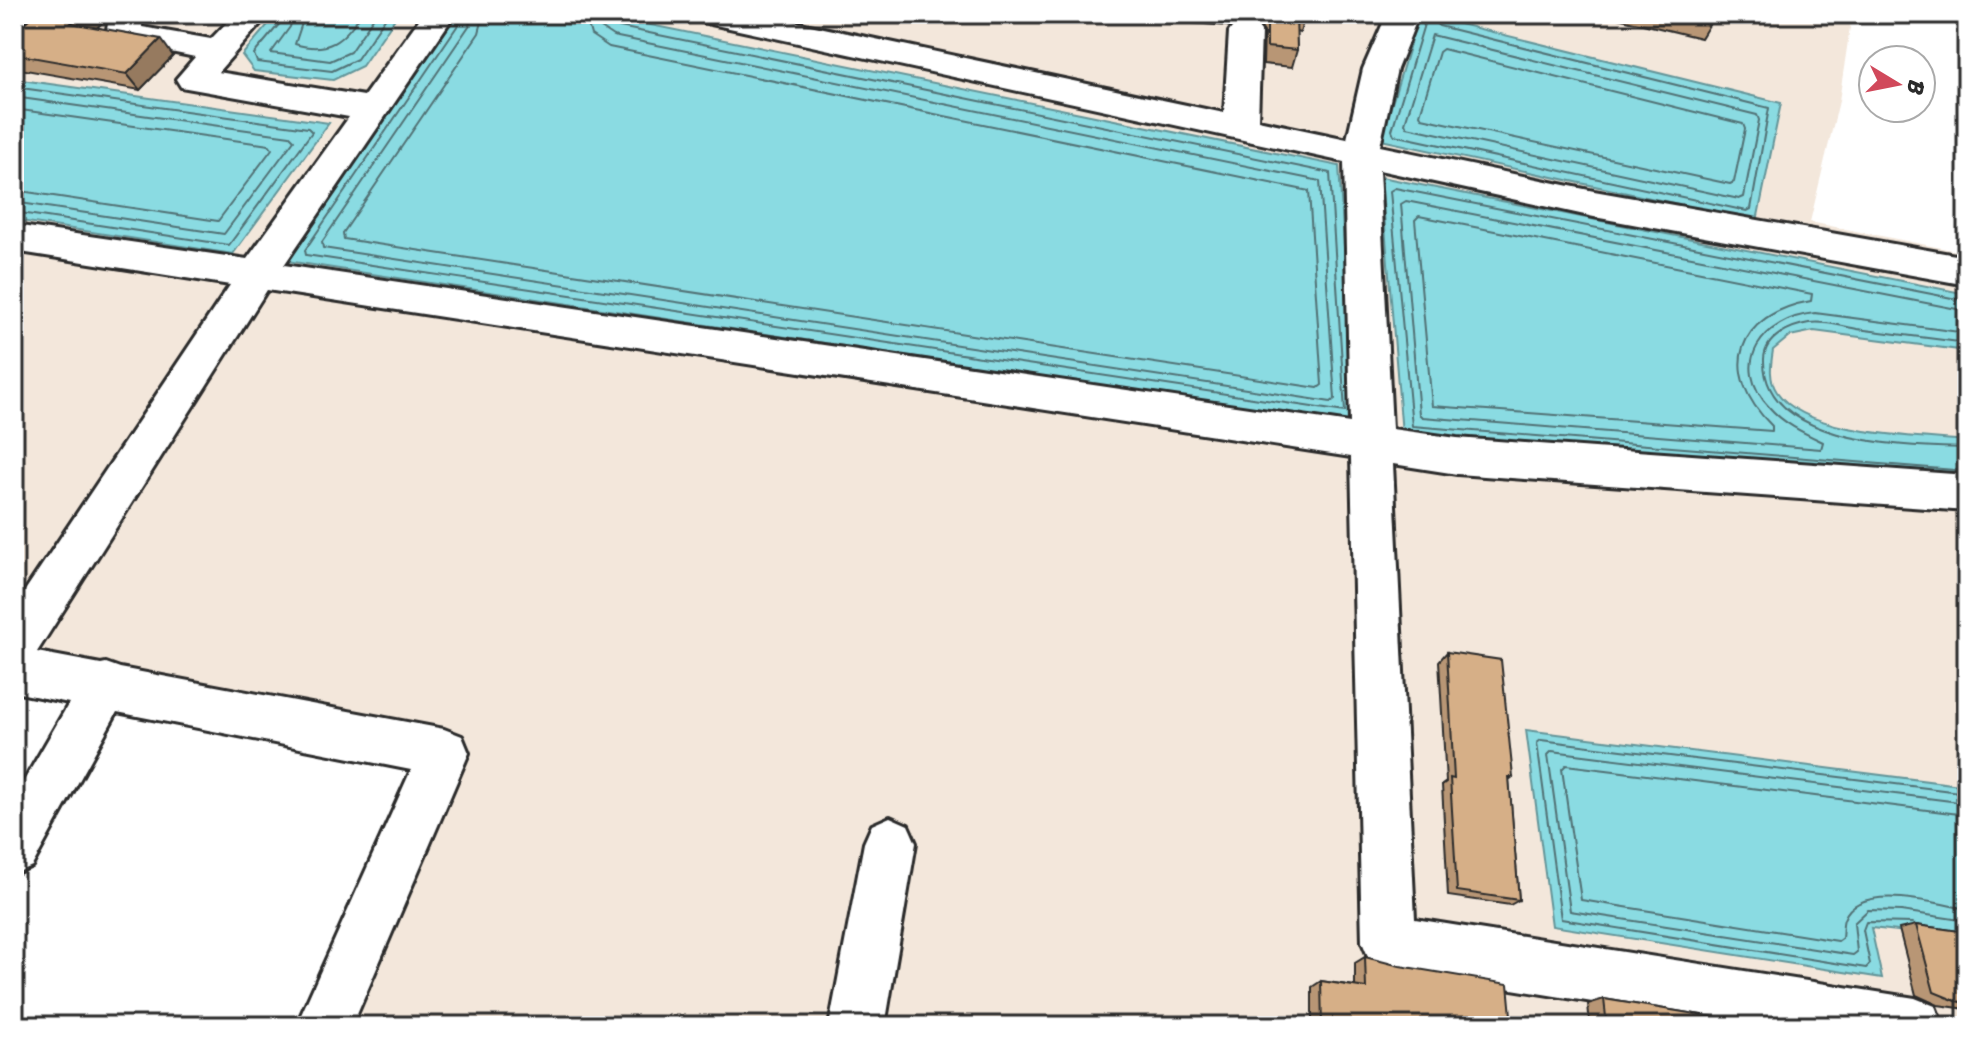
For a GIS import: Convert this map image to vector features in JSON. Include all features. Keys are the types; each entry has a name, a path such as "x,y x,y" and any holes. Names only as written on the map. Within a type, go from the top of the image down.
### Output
{"street":[{"path":"126,14 123,29 133,35 219,51"},
{"path":"253,14 193,79 371,109"},
{"path":"14,647 256,276 439,14"},
{"path":"711,14 844,27 1240,130 1594,204 1967,271"},
{"path":"1403,14 1380,69 1361,153 1374,444 1389,942 1915,1026"},
{"path":"1240,130 1245,32"},
{"path":"14,238 1457,456 1967,493"},
{"path":"14,670 106,685 444,753 324,1026"},
{"path":"14,848 106,685"},
{"path":"857,1026 890,843"}],"shaded area":[{"path":"14,14 1852,14 1839,101 1810,222 1967,253 1967,1026 341,1026 469,743 14,650"}],"water":[{"path":"277,14 398,14 362,66 333,80 254,71 242,55"},
{"path":"456,14 597,14 1339,166 1355,424 287,261"},
{"path":"1419,14 1781,103 1757,221 1381,140"},
{"path":"14,79 329,123 233,254 14,220"},
{"path":"1381,177 1967,294 1967,351 1814,331 1790,336 1773,350 1771,371 1777,392 1792,407 1812,418 1865,431 1967,441 1967,479 1402,434"},
{"path":"1526,730 1967,786 1967,939 1871,928 1882,978 1552,926"}],"building":[{"path":"34,14 80,14 71,23 161,39 127,74 14,54 14,33"},
{"path":"1267,14 1305,14 1296,15 1297,50 1267,47"},
{"path":"1662,14 1711,14 1709,25"},
{"path":"1447,652 1501,660 1513,777 1509,777 1519,900 1457,891"},
{"path":"1916,925 1967,932 1967,1003 1934,992"},
{"path":"1365,957 1508,984 1512,1026 1322,1026 1321,981 1366,988"},
{"path":"1604,999 1762,1025 1800,1026 1607,1026"}]}
